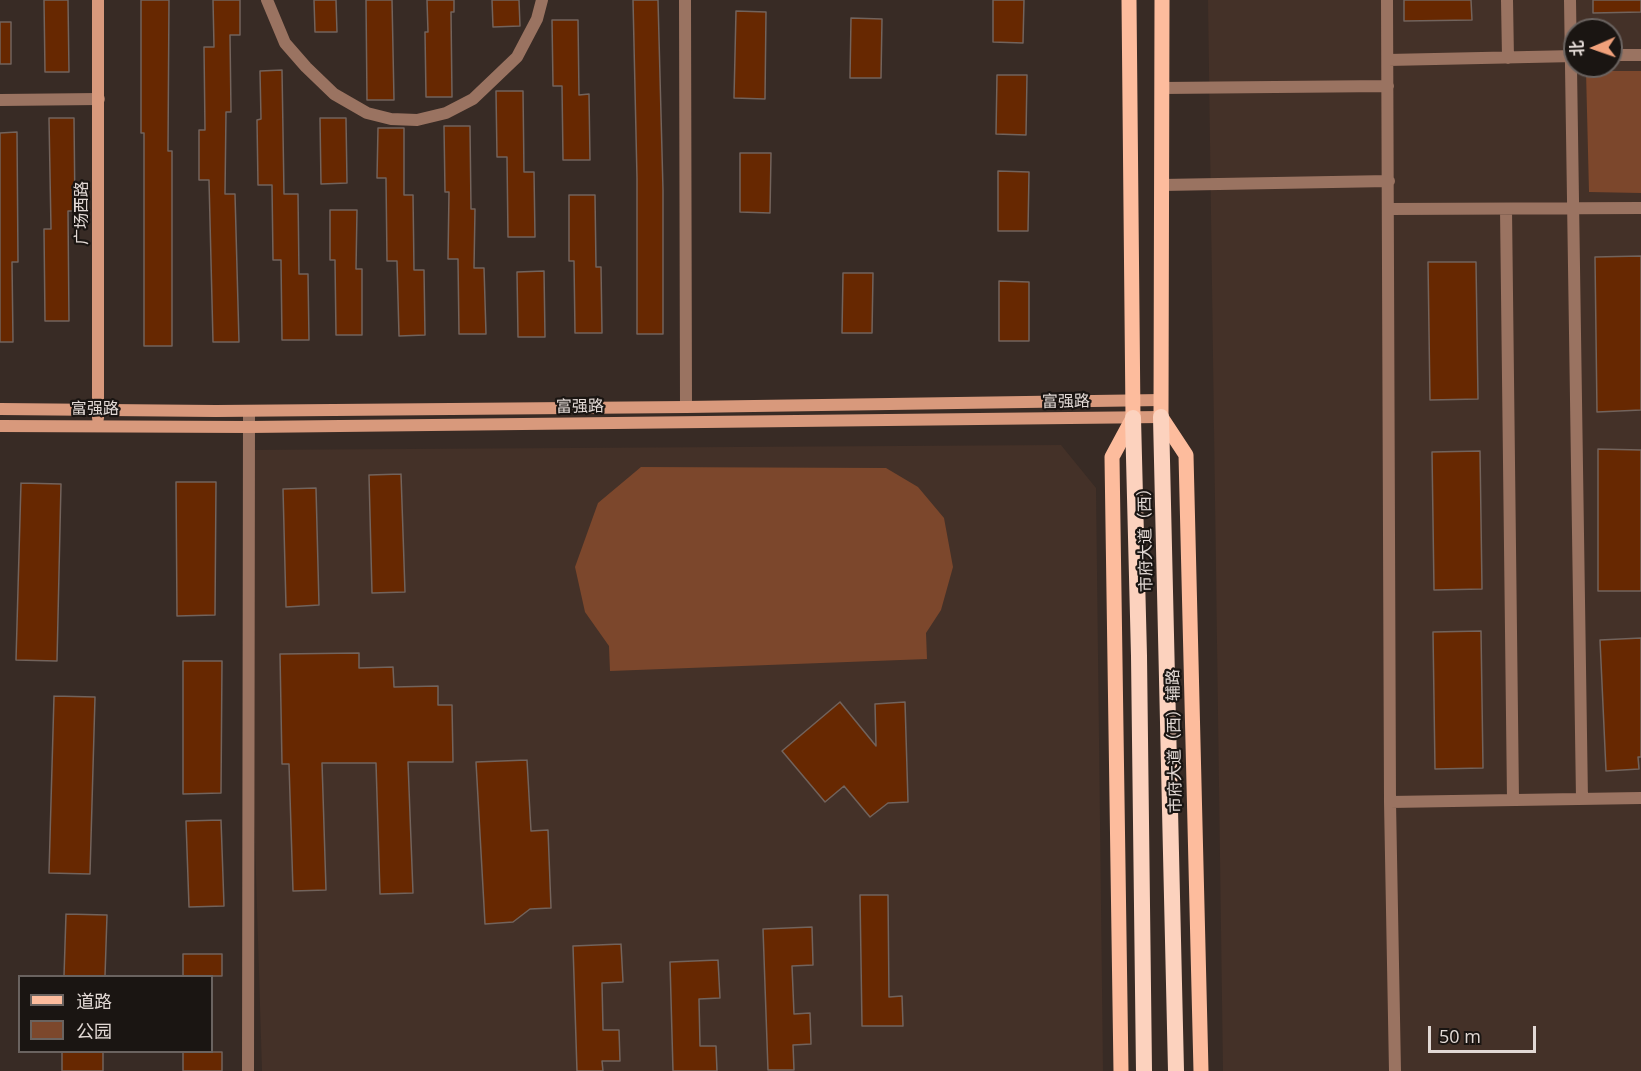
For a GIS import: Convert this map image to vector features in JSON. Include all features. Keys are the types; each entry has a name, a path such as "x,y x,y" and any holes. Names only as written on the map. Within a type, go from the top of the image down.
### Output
{"highway":[{"name":"市府大道（西）","path":"1133,409 1144,1071"},
{"name":"市府大道（西）","path":"1161,409 1176,1071"}],"main road":[{"name":"广场西路","path":"98,0 98,425"},
{"name":"市府大道（西）","path":"1129,0 1133,409"},
{"name":"市府大道（西）","path":"1161,409 1162,0"},
{"name":"富强路","path":"0,409 249,411 686,407 1161,409"},
{"name":"富强路","path":"0,426 249,427 1133,409"},
{"path":"1121,1071 1112,457 1133,409"},
{"name":"市府大道（西）辅路","path":"1161,409 1186,455 1201,1071"}],"street":[{"path":"267,0 285,43 334,94 367,113 391,119 417,120 446,113 473,99 494,79 516,57 537,19 542,0"},
{"path":"685,0 686,407"},
{"path":"1387,0 1390,802 1395,1071"},
{"path":"1507,0 1508,58"},
{"path":"1570,0 1571,18"},
{"path":"1623,55 1641,55"},
{"path":"1388,60 1563,56"},
{"path":"1573,78 1582,799"},
{"path":"1162,88 1388,86"},
{"path":"0,100 99,99"},
{"path":"1162,185 1389,181"},
{"path":"1506,208 1513,800"},
{"path":"1389,210 1641,208"},
{"path":"248,1071 249,411"},
{"path":"1390,802 1641,798"}],"shaded area":[{"path":"1208,0 1641,0 1641,1071 1223,1071"},
{"path":"1061,445 1096,488 1103,1071 262,1071 243,450"}],"green space":[{"path":"1623,71 1641,71 1641,193 1589,192 1586,78 1623,78"},
{"path":"641,467 886,468 918,487 944,518 953,567 941,610 926,633 927,659 610,671 609,646 585,612 575,567 598,503"}],"building":[{"path":"44,0 68,0 69,72 45,72"},
{"path":"141,0 169,0 168,151 172,151 172,346 144,346 144,133 141,133"},
{"path":"213,0 240,0 240,35 230,35 231,112 226,112 225,194 235,194 239,342 213,342 209,180 199,180 199,130 205,130 204,47 214,47"},
{"path":"314,0 336,0 337,32 315,32"},
{"path":"366,0 392,0 394,100 367,100"},
{"path":"427,0 454,0 454,12 451,12 452,97 426,97"},
{"path":"492,0 519,0 520,26 493,27"},
{"path":"633,0 658,0 663,190 663,334 637,334 637,178"},
{"path":"993,0 1024,0 1023,43 993,42"},
{"path":"1404,0 1471,0 1472,20 1404,21"},
{"path":"1593,0 1641,0 1641,12 1593,13"},
{"path":"736,11 766,12 765,99 734,98"},
{"path":"851,18 882,19 881,78 850,78"},
{"path":"552,20 578,20 579,95 589,94 590,160 563,160 562,86 553,86"},
{"path":"0,22 11,22 11,64 0,64"},
{"path":"282,70 284,194 298,194 299,274 308,274 309,340 282,340 281,260 273,260 272,185 258,185 257,120 261,119 260,71"},
{"path":"997,75 1027,75 1026,135 996,134"},
{"path":"496,91 523,91 524,172 534,172 535,237 508,237 507,157 497,157"},
{"path":"49,118 74,118 75,211 68,211 69,321 45,321 44,229 51,229"},
{"path":"320,118 346,118 347,183 321,184"},
{"path":"444,126 470,126 471,209 475,209 474,268 484,268 486,334 459,334 458,259 448,259 449,192 445,192"},
{"path":"378,128 404,128 404,195 413,195 414,270 424,270 425,335 399,336 397,261 387,261 386,178 377,178"},
{"path":"17,132 18,262 12,262 13,342 0,342 0,133"},
{"path":"740,153 771,153 770,213 740,212"},
{"path":"998,171 1029,172 1028,231 998,231"},
{"path":"569,195 595,195 596,267 601,267 602,333 575,333 574,261 569,261"},
{"path":"330,210 357,210 356,269 362,269 362,335 336,335 335,260 330,260"},
{"path":"1641,256 1641,410 1597,412 1595,257"},
{"path":"1428,262 1476,262 1478,399 1430,400"},
{"path":"544,271 545,337 518,337 517,272"},
{"path":"843,273 873,273 872,333 842,333"},
{"path":"999,281 1029,282 1029,341 999,341"},
{"path":"1598,449 1641,450 1641,591 1598,591"},
{"path":"1480,451 1482,589 1434,590 1432,452"},
{"path":"401,474 405,592 372,593 369,475"},
{"path":"176,482 216,482 215,615 177,616"},
{"path":"21,483 61,484 57,661 16,660"},
{"path":"316,488 319,605 286,607 283,489"},
{"path":"1481,631 1483,768 1435,769 1433,632"},
{"path":"1641,638 1641,757 1638,757 1639,769 1606,771 1600,640"},
{"path":"359,653 359,668 393,667 394,687 438,686 438,705 452,705 453,762 408,762 413,893 380,894 376,763 322,763 326,890 293,891 289,764 282,764 280,654"},
{"path":"183,661 222,661 221,793 183,794"},
{"path":"54,696 95,697 90,874 49,873"},
{"path":"840,702 876,746 875,704 905,702 908,802 888,803 870,817 844,786 825,802 782,751"},
{"path":"527,760 531,831 548,830 551,908 530,909 513,922 485,924 476,762"},
{"path":"221,820 224,906 189,907 186,821"},
{"path":"860,895 888,895 889,997 902,996 903,1026 862,1026"},
{"path":"66,914 107,915 105,975 64,975"},
{"path":"812,927 813,965 792,966 794,1014 810,1013 811,1044 793,1045 794,1070 768,1070 763,929"},
{"path":"621,944 623,982 602,983 603,1030 619,1030 620,1061 602,1061 603,1071 577,1071 573,946"},
{"path":"183,954 222,954 222,976 183,975"},
{"path":"718,960 720,998 699,999 700,1046 716,1046 717,1071 673,1071 670,962"},
{"path":"222,1052 222,1071 183,1071 183,1053"},
{"path":"62,1053 103,1053 103,1071 62,1071"}]}
